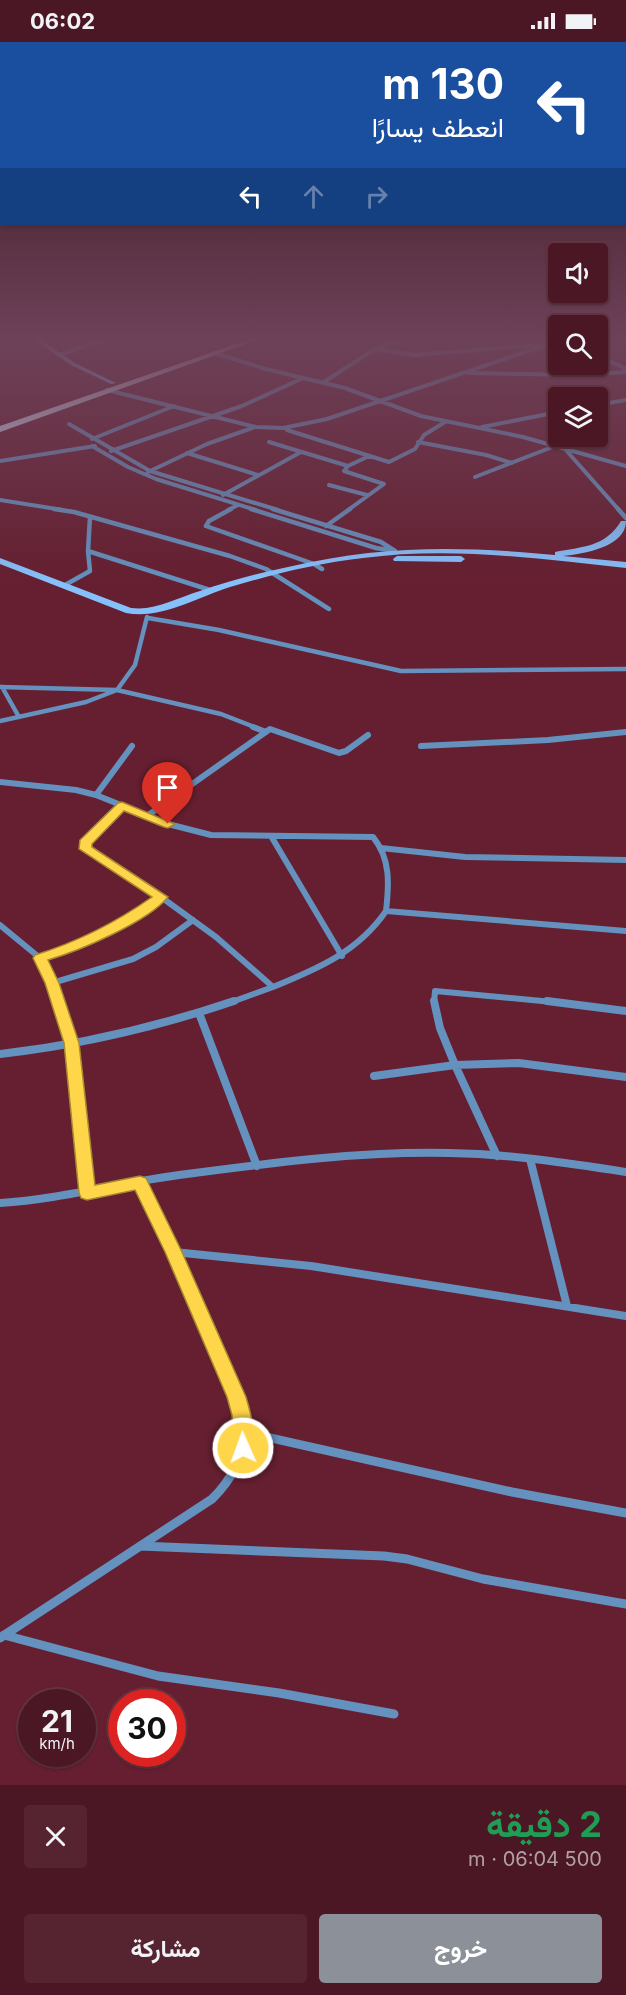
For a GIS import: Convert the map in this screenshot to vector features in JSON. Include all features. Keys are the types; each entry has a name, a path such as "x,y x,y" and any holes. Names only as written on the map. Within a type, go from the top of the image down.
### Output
{"main road":[{"path":"0,424 17,418"},
{"path":"0,429 28,418"}],"street":[{"path":"92,439 143,418"},
{"path":"111,451 207,418"},
{"path":"223,418 256,427 283,428 329,418"},
{"path":"434,418 548,444"},
{"path":"478,428 526,418"},
{"path":"283,428 387,462 395,461 415,449 424,435 445,422"},
{"path":"69,424 111,451 150,471 381,542 399,555"},
{"path":"143,474 187,453 256,427"},
{"path":"269,442 348,466"},
{"path":"418,442 486,455 512,463"},
{"path":"0,461 102,445"},
{"path":"92,446 143,474 238,506 399,555 626,572"},
{"path":"475,477 552,447"},
{"path":"558,447 626,466"},
{"path":"515,555 581,550 605,542 622,530 625,521 609,496 582,471 565,449"},
{"path":"223,495 301,452"},
{"path":"187,453 258,475"},
{"path":"326,526 384,484 344,471 348,466 369,456"},
{"path":"329,485 367,495"},
{"path":"0,500 40,505 90,517 230,556 275,574 329,609"},
{"path":"238,506 209,521 206,526 318,566"},
{"path":"65,585 90,571 88,551 90,517"},
{"path":"147,616 210,590 275,574 440,550 626,565"},
{"path":"88,551 210,590"},
{"path":"0,561 147,616 401,671 626,669"},
{"path":"0,721 86,702 117,690 135,665 147,616"},
{"path":"1,687 117,690 221,714 266,732"},
{"path":"1,687 19,717"},
{"path":"147,816 266,732 275,729 339,753 346,751 368,735"},
{"path":"422,746 548,740 626,732"},
{"path":"96,795 132,746"},
{"path":"0,782 54,786 96,795 147,816 211,835 370,836 375,838 381,848 389,886 386,911 378,926 367,938 342,956 273,987 199,1013 100,1038 0,1054"},
{"path":"122,806 85,843 85,849 161,897 239,955 273,987"},
{"path":"272,837 342,956"},
{"path":"381,848 483,857 626,860"},
{"path":"40,958 76,947 96,937 161,897"},
{"path":"386,911 626,931"},
{"path":"52,983 133,959 193,921"},
{"path":"0,925 40,958 52,983 72,1043 87,1193"},
{"path":"497,1156 455,1065 436,1013 433,1001 435,991 626,1011"},
{"path":"199,1013 257,1166"},
{"path":"374,1076 478,1061 626,1077"},
{"path":"0,1203 50,1200 140,1182 257,1166 411,1154 497,1156 626,1172"},
{"path":"530,1159 567,1306"},
{"path":"2,1636 212,1499 225,1487 240,1460 244,1432 236,1397 174,1252 140,1182"},
{"path":"174,1252 311,1266 626,1316"},
{"path":"244,1432 500,1489 626,1513"},
{"path":"138,1546 384,1556 407,1559 483,1579 626,1605"},
{"path":"2,1636 158,1676 279,1693 394,1714"}],"route":[{"path":"168,824 122,806 85,843 85,849 161,897 106,932 76,947 40,958 52,983 72,1043 87,1193 140,1182 174,1252 236,1397 242,1415 243,1448"}]}
